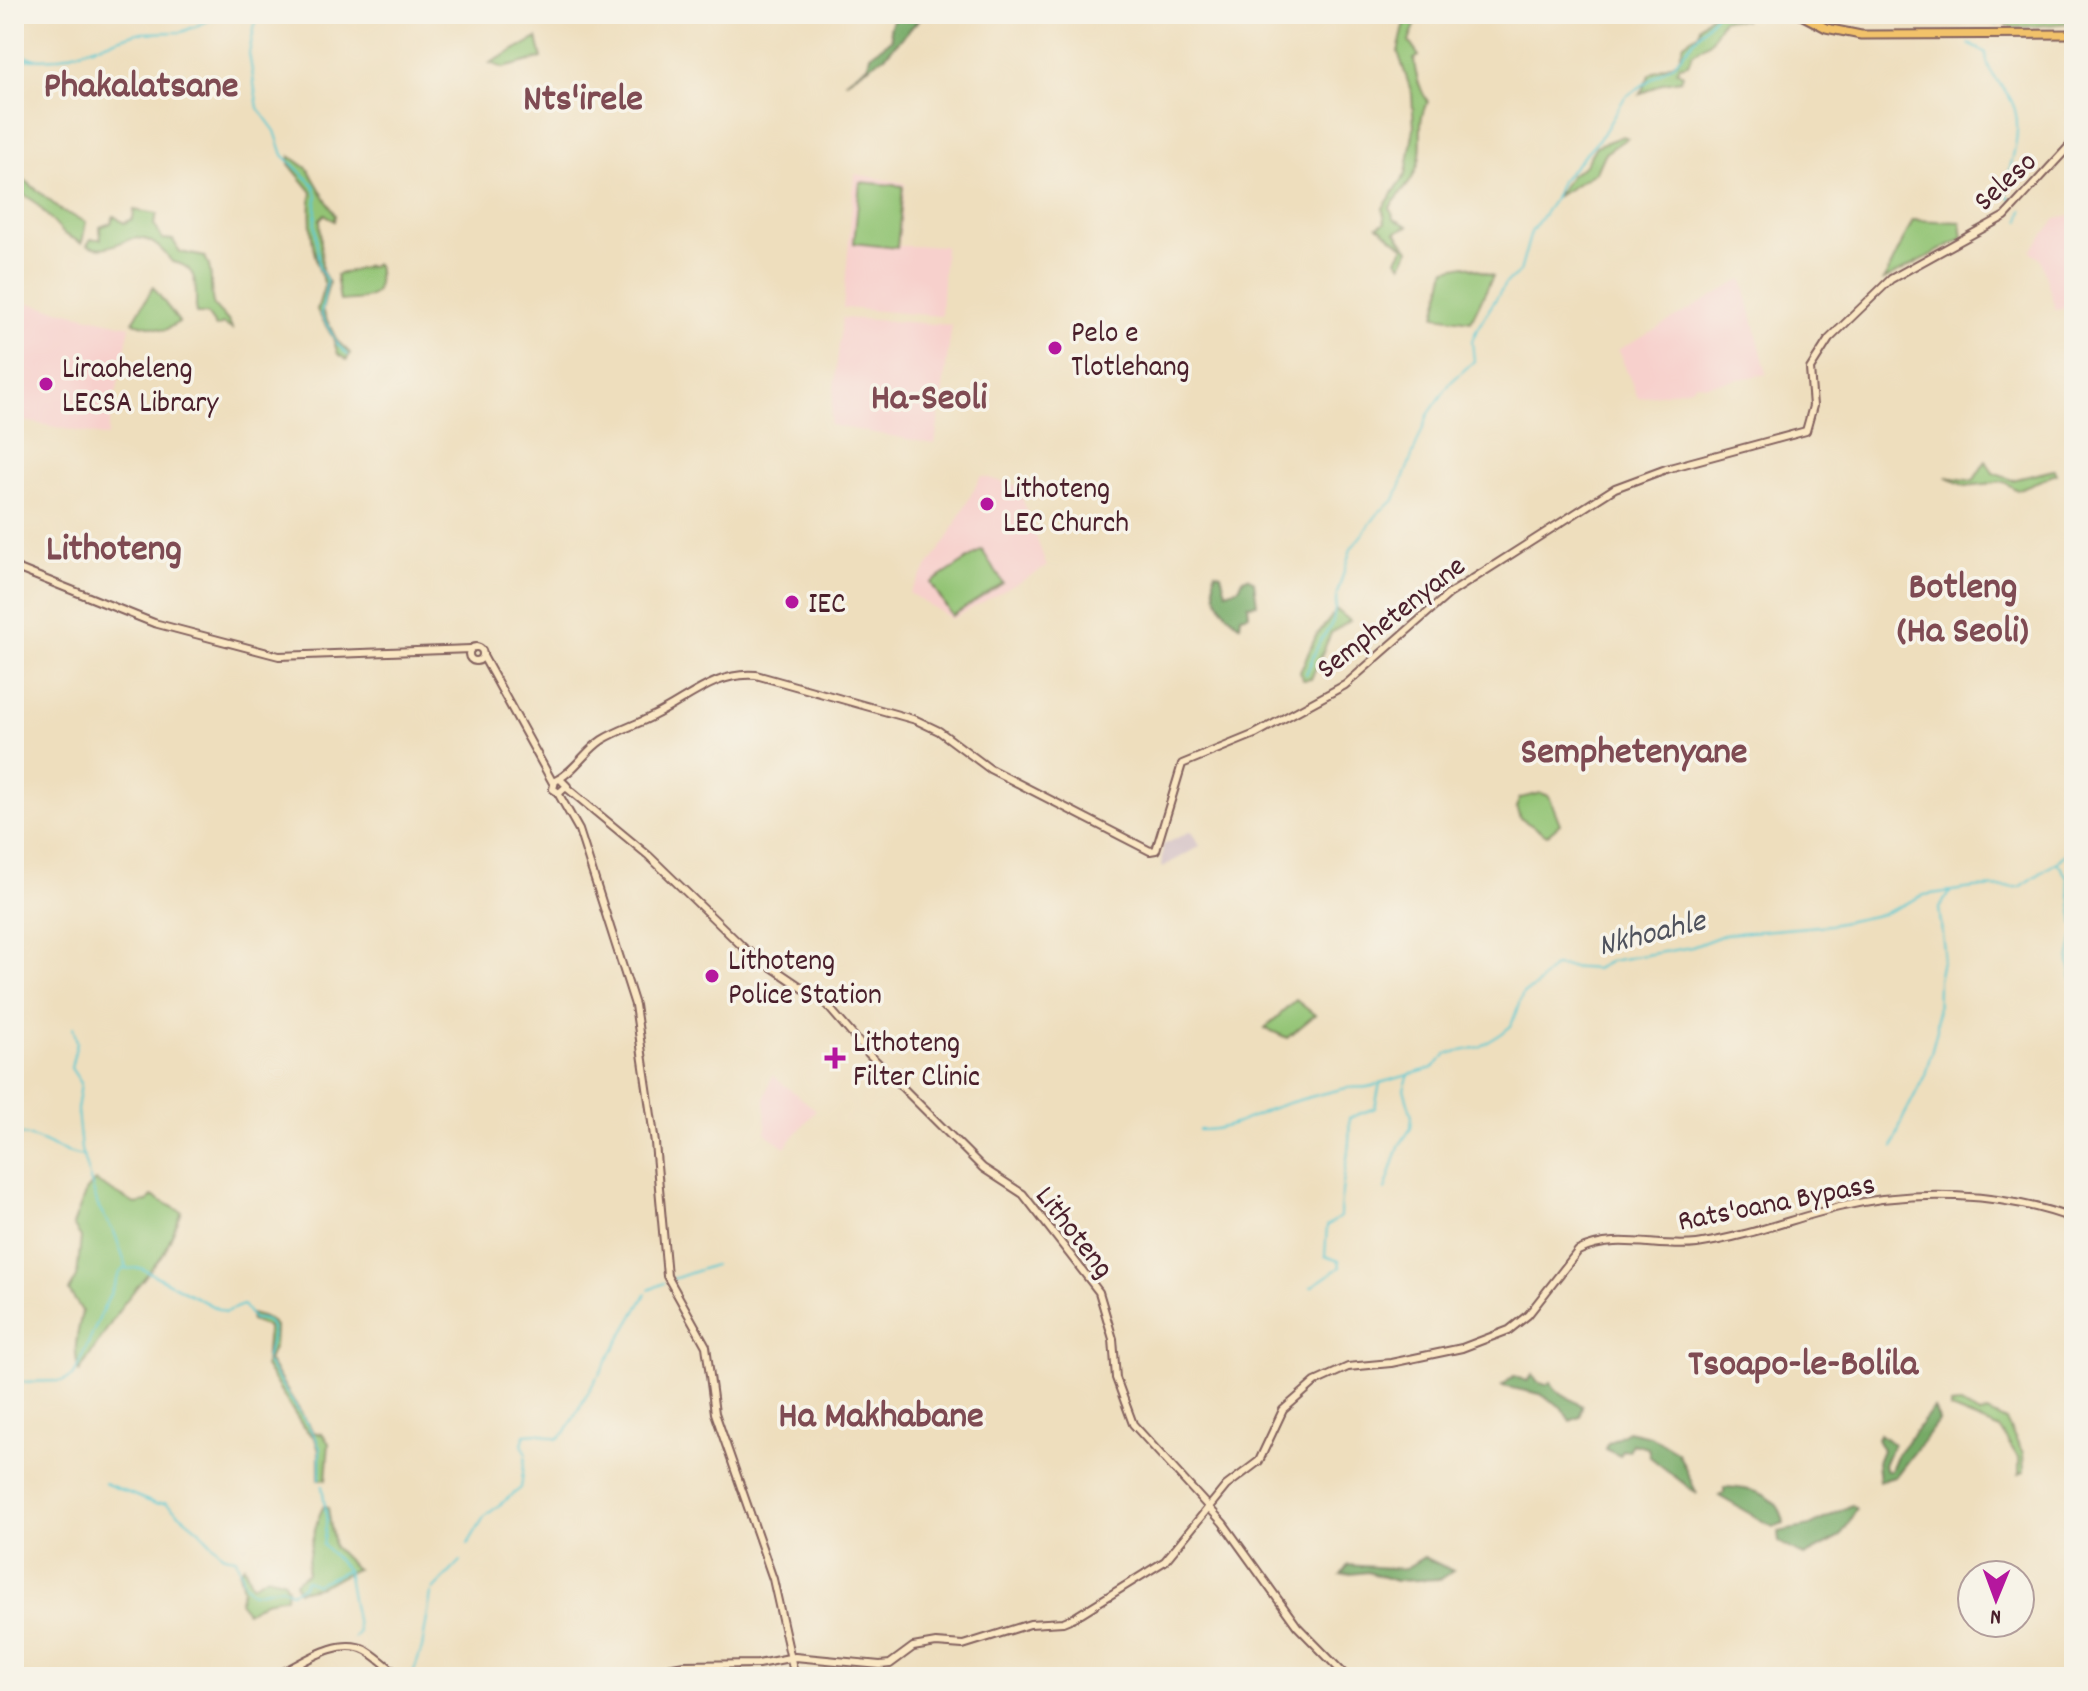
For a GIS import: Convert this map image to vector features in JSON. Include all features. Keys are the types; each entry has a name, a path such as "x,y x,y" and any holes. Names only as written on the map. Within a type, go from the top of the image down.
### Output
{"main road":[{"path":"1799,14 1826,28 1861,35 2074,34"},
{"name":"Seleso","path":"1957,244 2005,216 2074,141"},
{"name":"Semphetenyane","path":"562,784 570,769 600,741 656,715 700,688 736,674 756,675 916,720 1029,790 1150,851 1156,850 1182,764 1255,734 1345,685 1449,594 1485,568 1625,484 1666,469 1806,431 1813,406 1810,369 1822,347 1891,279 1957,244"},
{"name":"Lithoteng","path":"14,567 154,623 279,656 454,651 475,656 485,666 546,768 562,784 649,856 745,949 826,1004 876,1062 983,1168 1023,1194 1099,1292 1113,1339 1116,1378 1133,1424 1207,1506 1297,1626 1347,1677"},
{"path":"558,793 562,784"},
{"path":"558,793 562,784"},
{"path":"562,784 635,1005 655,1143 667,1276 706,1346 715,1413 766,1557 795,1677"},
{"path":"558,793 568,805"},
{"name":"Rats'oana Bypass","path":"616,1677 684,1665 741,1666 790,1659 890,1664 913,1647 936,1643 963,1645 1030,1624 1063,1622 1153,1571 1185,1538 1207,1506 1240,1472 1259,1461 1283,1410 1315,1382 1348,1367 1391,1363 1462,1348 1509,1330 1528,1315 1578,1251 1589,1245 1614,1240 1673,1246 1711,1242 1839,1207 1880,1200 1991,1199 2074,1219"},
{"path":"273,1677 327,1651 351,1645 370,1653 401,1677"}],"shaded area":[{"path":"855,174 905,183 899,246 945,246 941,316 843,308"},
{"path":"2074,215 2074,307 2055,309 2041,260 2031,251 2056,219"},
{"path":"1743,279 1767,374 1706,385 1696,383 1691,388 1638,398 1618,350"},
{"path":"14,300 130,326 107,437 14,419"},
{"path":"842,318 952,325 935,444 830,425"},
{"path":"981,476 1018,486 1047,567 952,619 909,593 948,538"},
{"path":"1191,831 1200,846 1161,868 1163,845"},
{"path":"772,1075 816,1110 785,1147 766,1134 765,1097"}],"green space":[{"path":"895,14 902,14 907,21 915,14 924,14 885,56 845,82 868,65 870,55 892,39 890,29"},
{"path":"1407,14 1419,14 1409,42 1419,56 1414,59 1415,71 1428,102 1422,117 1421,149 1416,171 1390,207 1394,219 1408,226 1396,232 1409,250 1402,265 1397,259 1404,247 1378,226 1385,223 1383,208 1406,174 1414,128 1412,94 1398,52"},
{"path":"1712,14 1745,14 1744,20 1723,19 1710,42 1692,54 1688,64 1679,66 1677,71 1683,75 1681,80 1663,83 1640,94 1650,74 1678,61 1684,43 1699,33 1700,26"},
{"path":"2004,14 2074,14 2074,17 2068,23 2014,28 2006,25"},
{"path":"537,38 542,58 503,68 490,63"},
{"path":"1623,136 1627,138 1604,154 1596,172 1556,197 1571,175 1585,165 1596,146"},
{"path":"290,156 308,169 335,215 334,221 325,214 320,219 322,271 329,283 322,310 337,341 350,353 347,360 338,354 317,310 325,284 312,239 312,192 289,164"},
{"path":"14,171 62,211 86,222 82,243 64,234 34,201 14,189"},
{"path":"860,182 903,186 897,248 854,243"},
{"path":"134,210 157,214 154,224 162,239 173,240 180,252 205,257 213,303 232,329 223,324 216,327 207,314 196,314 193,275 182,265 172,262 148,240 138,238 99,248 87,245 91,239 101,239 100,227 111,223 114,216 124,223 133,219"},
{"path":"1913,220 1961,222 1963,238 1884,280"},
{"path":"377,264 378,284 372,295 340,301 336,275"},
{"path":"1465,265 1493,276 1471,321 1435,316 1446,269"},
{"path":"153,287 179,322 165,330 133,322"},
{"path":"1986,461 1993,473 2012,480 2054,470 2056,474 2017,490 2004,482 1965,486 1946,477 1973,481"},
{"path":"982,550 1003,583 952,616 931,583"},
{"path":"1215,572 1221,574 1226,592 1239,588 1243,579 1248,577 1254,581 1257,604 1248,605 1249,614 1241,616 1240,625 1219,602 1214,588"},
{"path":"1337,610 1350,621 1331,633 1311,679 1303,680 1300,672 1316,636"},
{"path":"1541,793 1549,796 1560,824 1547,835 1520,818 1516,807 1520,798"},
{"path":"1296,1000 1315,1015 1287,1038 1265,1028"},
{"path":"95,1181 135,1204 147,1202 152,1196 182,1212 164,1253 124,1303 79,1372 76,1348 82,1311 69,1291 77,1277 81,1237 73,1225 86,1191"},
{"path":"250,1314 268,1319 275,1326 274,1346 268,1360 313,1432 322,1434 329,1443 326,1480 319,1479 319,1451 315,1438 303,1427 265,1366 268,1327 251,1321"},
{"path":"1533,1375 1537,1382 1546,1385 1551,1382 1555,1389 1582,1406 1580,1417 1570,1421 1561,1407 1540,1394 1502,1386 1514,1376 1527,1381"},
{"path":"1961,1404 1979,1415 1987,1412 2006,1421 2023,1453 2024,1472 2019,1474 2019,1459 2000,1429 1951,1409 1951,1405"},
{"path":"1934,1408 1939,1420 1895,1477 1879,1481 1877,1462 1882,1450 1877,1438 1880,1434 1893,1444 1884,1465 1886,1470 1891,1470 1898,1453"},
{"path":"1628,1431 1650,1436 1678,1453 1697,1494 1650,1457 1648,1448 1632,1444 1629,1451 1623,1450 1620,1456 1605,1449 1607,1444"},
{"path":"1724,1487 1763,1494 1777,1505 1784,1523 1773,1527 1719,1496 1724,1493"},
{"path":"1852,1505 1857,1509 1840,1537 1804,1556 1779,1542 1778,1532 1810,1526"},
{"path":"324,1506 328,1508 334,1547 356,1569 321,1586 298,1591 295,1582 307,1573 312,1539"},
{"path":"1424,1557 1453,1571 1441,1579 1396,1581 1368,1572 1341,1575 1348,1565 1404,1569"},
{"path":"244,1566 252,1585 267,1576 283,1580 287,1587 286,1597 265,1601 247,1612 239,1602 243,1589 239,1572"}],"waterway":[{"path":"14,60 58,58 137,33 182,32 224,14"},
{"path":"257,14 249,53 258,108 275,131 283,155 314,185 319,268 327,281 321,314 338,345 348,355"},
{"path":"1306,674 1319,643 1333,622 1337,594 1351,549 1380,511 1395,500 1428,415 1451,382 1474,361 1472,341 1477,329 1505,284 1520,272 1531,232 1553,201 1561,181 1603,134 1625,97 1675,63 1716,14"},
{"path":"1948,14 1961,24"},
{"path":"1985,14 1997,25"},
{"path":"1969,44 1986,53 1992,73 2009,96 2016,112 2017,135 2004,191 2014,201"},
{"path":"14,52 35,59"},
{"path":"2020,221 2023,210"},
{"name":"Nkhoahle","path":"1311,1287 1340,1267 1339,1261 1325,1256 1327,1226 1340,1217 1349,1118 1375,1108 1380,1083 1433,1068 1447,1054 1480,1047 1501,1034 1511,1026 1523,993 1534,988 1554,966 1595,969 1610,961 1692,947 1726,934 1830,925 1883,914 1924,895 1973,888 2020,887 2057,862 2074,845"},
{"path":"2057,862 2068,878 2074,925"},
{"path":"1893,1148 1902,1120 1925,1075 1937,1030 1938,980 1944,951 1939,908 1950,892"},
{"path":"2074,935 2069,962 2074,987"},
{"path":"73,1027 77,1042 71,1068 81,1083 77,1110 81,1150 98,1206 115,1234 127,1269"},
{"path":"1385,1190 1399,1146 1411,1128 1412,1116 1404,1089 1409,1075"},
{"path":"1199,1130 1227,1126 1314,1096 1377,1084"},
{"path":"14,1134 84,1156"},
{"path":"673,1279 714,1265"},
{"path":"14,1382 63,1381 74,1375 119,1274 123,1269 141,1268 225,1312 243,1305 253,1319 268,1322 272,1333 266,1361 316,1438 320,1449 320,1479"},
{"path":"649,1290 664,1283"},
{"path":"599,1375 646,1294"},
{"path":"526,1454 522,1444 525,1434 538,1433 557,1439 565,1433 597,1377"},
{"path":"468,1544 484,1517 521,1488 525,1457"},
{"path":"104,1483 156,1504 166,1503 224,1556 236,1558 243,1581 252,1593 281,1587 291,1592 302,1587 306,1580 316,1584 347,1570"},
{"path":"322,1486 327,1519 323,1545 347,1570 358,1632 354,1638"},
{"path":"432,1591 461,1561"},
{"path":"412,1677 422,1648 431,1594"},
{"path":"2066,1677 2063,1670 2065,1653 2074,1646"}],"place":[{"name":"Pelo e Tlotlehang","path":"1055,348"},
{"name":"Liraoheleng LECSA Library","path":"46,384"},
{"name":"Lithoteng LEC Church","path":"987,504"},
{"name":"IEC","path":"792,602"},
{"name":"Lithoteng Police Station","path":"712,976"},
{"name":"Lithoteng Filter Clinic","path":"835,1058"}],"district":[{"name":"Phakalatsane","path":"141,83"},
{"name":"Nts'irele","path":"583,96"},
{"name":"Ha-Seoli","path":"929,395"},
{"name":"Lithoteng","path":"114,546"},
{"name":"Botleng (Ha Seoli)","path":"1963,606"},
{"name":"Semphetenyane","path":"1634,749"},
{"name":"Tsoapo-le-Bolila","path":"1803,1361"},
{"name":"Ha Makhabane","path":"881,1413"}]}
